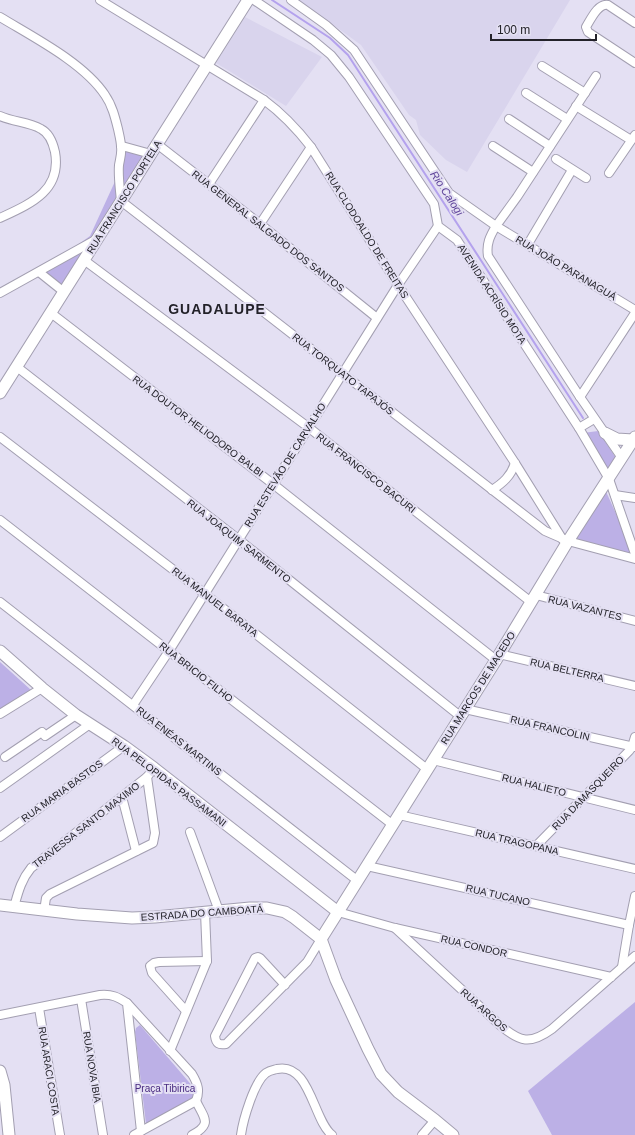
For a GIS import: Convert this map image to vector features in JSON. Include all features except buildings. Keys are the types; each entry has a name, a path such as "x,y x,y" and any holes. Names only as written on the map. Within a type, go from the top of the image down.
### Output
{"street":[{"name":"RUA CLODOALDO DE FREITAS","path":"100,0 264,100 280,111 291,123 311,147 398,285 565,541"},
{"name":"RUA FRANCISCO PORTELA","path":"2,388 17,367 248,0"},
{"path":"254,0 314,40 331,55 349,76 434,204 438,226"},
{"path":"291,0 326,25 354,50 449,193 496,226"},
{"path":"634,61 588,32 586,27 600,6 604,5 608,5 635,23"},
{"path":"0,18 83,70 105,95 111,105 116,119 122,146 119,166 121,201"},
{"path":"542,66 585,93"},
{"name":"AVENIDA ACRÍSIO MOTA","path":"596,76 496,226 487,248 488,256 580,398 622,458"},
{"path":"526,92 567,119"},
{"path":"209,184 264,100"},
{"path":"576,106 633,138 609,173"},
{"path":"0,116 41,129 48,135 53,146 56,159 55,170 50,186 38,198 0,218"},
{"path":"509,119 550,146"},
{"name":"RUA GENERAL SALGADO DOS SANTOS","path":"157,144 377,318"},
{"path":"122,146 151,154"},
{"path":"493,146 533,172"},
{"path":"260,224 311,147"},
{"path":"556,159 586,178"},
{"path":"528,244 572,170"},
{"name":"RUA TORQUATO TAPAJÓS","path":"121,201 545,531 565,541 635,559"},
{"name":"RUA ESTEVÃO DE CARVALHO","path":"133,705 169,651 398,285 438,226"},
{"name":"AVENIDA ACRÍSIO MOTA","path":"438,226 457,240 579,428 609,479"},
{"name":"RUA JOÃO PARANAGUÁ","path":"496,226 635,310"},
{"path":"0,293 98,238"},
{"name":"RUA FRANCISCO BACURI","path":"84,260 308,427 534,599"},
{"path":"39,272 64,292"},
{"name":"RUA DOUTOR HELIODORO BALBI","path":"51,313 497,657"},
{"path":"580,398 635,313"},
{"name":"RUA JOAQUIM SARMENTO","path":"17,367 463,713"},
{"path":"579,428 594,419"},
{"path":"605,433 617,439 634,438"},
{"name":"RUA MANUEL BARATA","path":"0,437 204,594 430,764"},
{"name":"RUA MARCOS DE MACEDO","path":"321,939 534,599 565,541 609,479 634,438"},
{"path":"492,490 509,477 515,463"},
{"path":"609,479 635,554"},
{"path":"615,495 635,498"},
{"name":"RUA BRICIO FILHO","path":"0,520 393,825"},
{"name":"RUA VAZANTES","path":"534,599 635,621"},
{"name":"RUA ENÉAS MARTINS","path":"0,602 358,881"},
{"name":"RUA PELOPIDAS PASSAMANI","path":"0,651 42,688 76,715 124,746 154,768 338,912"},
{"name":"RUA BELTERRA","path":"497,657 635,686"},
{"path":"0,714 42,688"},
{"name":"RUA FRANCOLIN","path":"463,713 634,747"},
{"path":"5,757 42,732 44,736 76,715"},
{"path":"0,788 90,724"},
{"name":"RUA DAMASQUEIRO","path":"536,846 634,747 635,737"},
{"name":"RUA MARIA BASTOS","path":"0,837 124,746"},
{"name":"RUA HALIETO","path":"430,764 635,810"},
{"name":"TRAVESSA SANTO MAXIMO","path":"14,907 21,884 25,875 31,868 147,777 154,768"},
{"path":"44,911 46,898 50,894 153,843 155,837 147,777"},
{"path":"122,797 136,851"},
{"name":"RUA TRAGOPANA","path":"399,815 635,869"},
{"path":"190,832 219,911"},
{"name":"RUA TUCANO","path":"367,866 629,925"},
{"path":"622,967 635,896"},
{"name":"ESTRADA DO CAMBOATÁ","path":"0,906 132,918 162,917 250,908 276,910 293,917 321,939"},
{"path":"170,1051 207,962 205,912"},
{"name":"RUA CONDOR","path":"338,912 395,928 611,977"},
{"name":"RUA ARGOS","path":"395,928 500,1026 512,1036 521,1039 530,1040 541,1037 552,1029 635,956"},
{"path":"285,985 260,958 255,958 215,1036 215,1041 217,1044 226,1044 285,985 307,962 321,939"},
{"path":"321,939 336,980 377,1067 390,1085 453,1135"},
{"path":"186,1011 152,973 150,966 154,963 160,962 207,962"},
{"path":"0,1015 110,994 118,997 127,1004 192,1074 197,1082 198,1088 198,1096 196,1101 137,1133 127,1004"},
{"name":"RUA NOVA IBIA","path":"81,999 103,1135"},
{"name":"RUA ARACI COSTA","path":"39,1008 60,1135"},
{"path":"241,1135 242,1126 257,1084 270,1070 282,1068 292,1069 298,1075 311,1096 327,1134"},
{"path":"0,1072 9,1135"},
{"path":"192,1135 200,1131 205,1126 205,1121 196,1101"},
{"path":"422,1135 435,1120"}],"shaded area":[{"path":"299,0 570,0 467,172 446,160 420,135 416,120 409,115 361,45"},
{"path":"245,17 322,57 286,106 216,63"}],"green space":[{"path":"123,148 146,155 64,291 40,272 90,236 123,164"},
{"path":"598,431 618,461 607,469 583,433"},
{"path":"604,487 635,556 569,541"},
{"path":"0,662 31,690 0,711"},
{"path":"635,1002 635,1135 552,1135 528,1091"},
{"name":"Praça Tibirica","path":"140,1025 194,1088 195,1095 190,1101 146,1124 135,1032 136,1028"}],"waterway":[{"name":"Rio Calogi","path":"272,0 330,38 348,55 583,418"}],"district":[{"name":"GUADALUPE","path":"217,309"}]}
